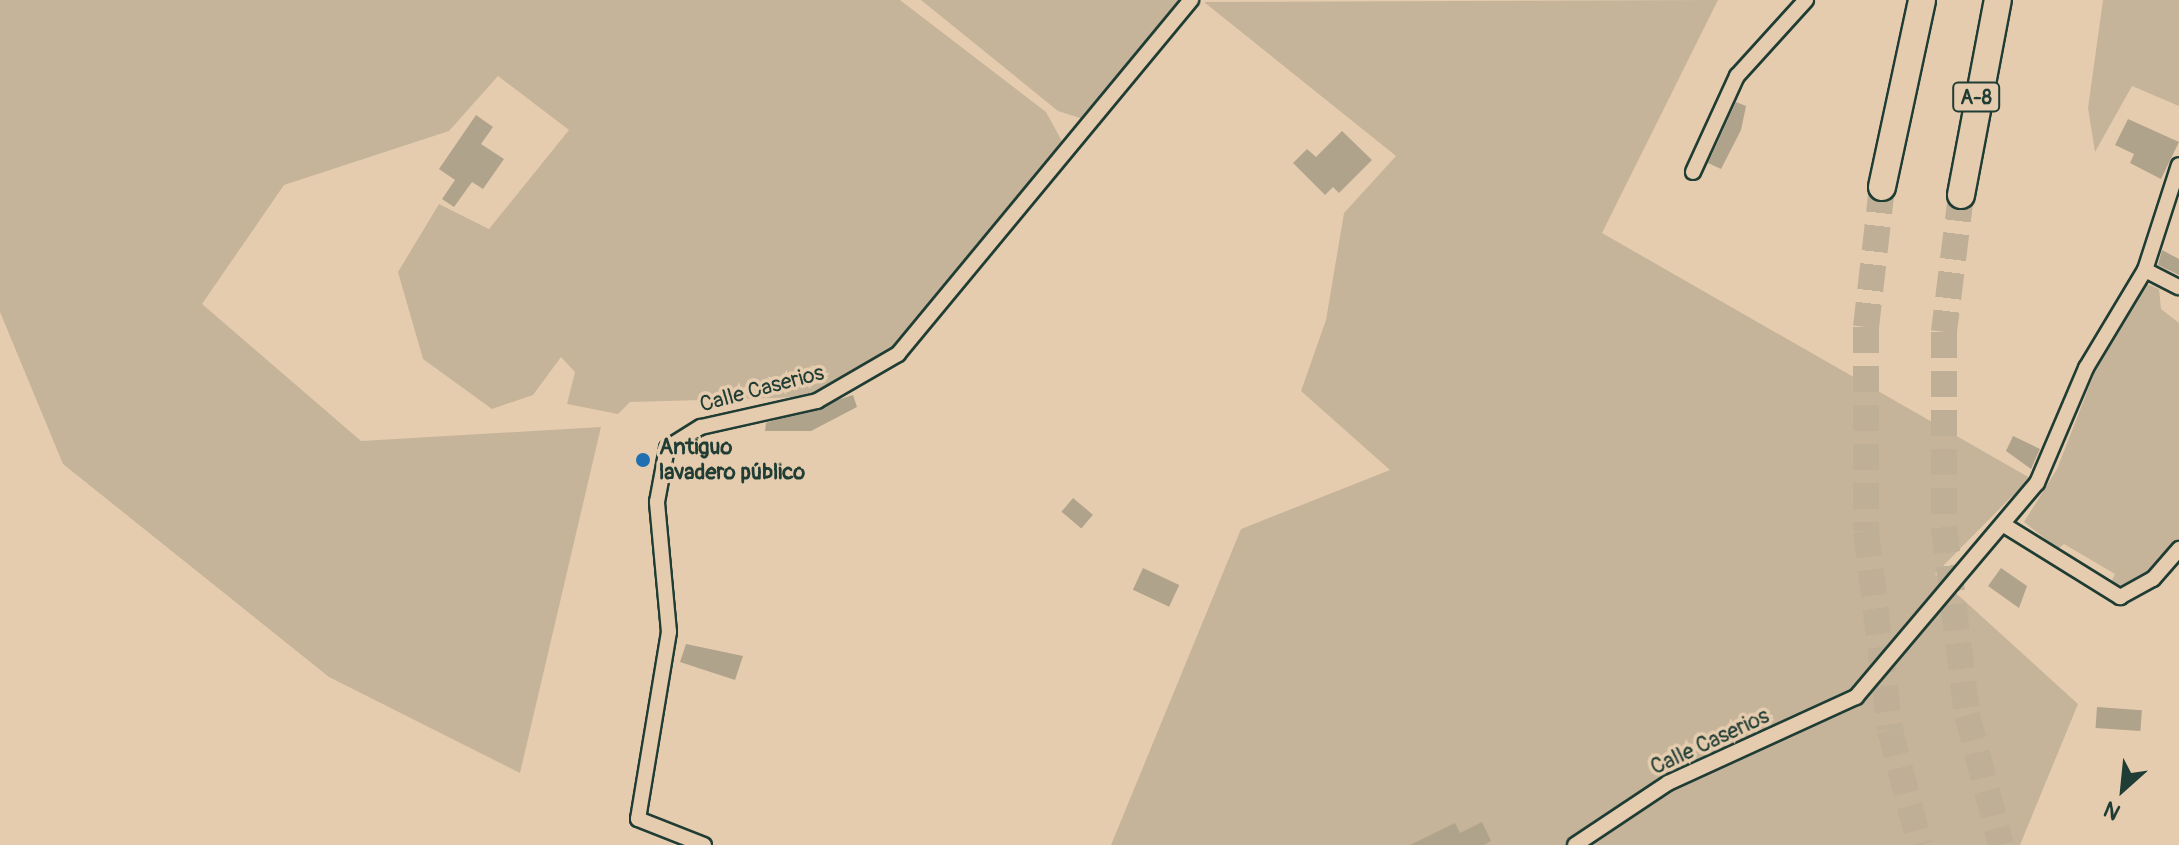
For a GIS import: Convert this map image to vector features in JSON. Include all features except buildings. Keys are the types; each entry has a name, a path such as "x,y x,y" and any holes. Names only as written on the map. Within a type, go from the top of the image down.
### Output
{"highway":[{"path":"1882,187 1922,0"},
{"name":"A-8","path":"1961,195 1998,0"}],"street":[{"name":"Calle Caserios","path":"704,845 638,819 669,632 657,502 667,448 701,427 817,401 898,354 1191,0"},
{"path":"1693,172 1737,76 1806,0"},
{"name":"Calle Caserios","path":"1575,845 1668,783 1828,713 1856,697 2037,483 2086,368 2145,270 2179,165"},
{"path":"2145,270 2179,287"},
{"path":"2004,525 2120,597 2153,579 2179,549"}],"shaded area":[{"path":"0,0 900,0 1046,112 1063,143 891,353 834,389 803,397 630,402 618,414 567,404 575,372 561,357 533,395 492,409 423,359 398,272 439,204 489,229 569,130 498,76 449,131 284,185 202,304 361,441 601,427 520,773 329,677 63,464 0,312"},
{"path":"921,0 1184,0 1083,119 1058,111"},
{"path":"1718,0 1602,233 2030,478 1935,574 2078,704 2020,845 1111,845 1241,529 1390,470 1301,391 1326,320 1344,213 1396,156 1204,2"},
{"path":"2103,0 2179,0 2179,106 2132,86 2095,152 2088,108"},
{"path":"2147,284 2159,289 2161,309 2179,323 2179,541 2138,585 2118,588 2110,585 2115,574 2064,544 2058,549 2024,522 2057,469 2094,374"}],"tunnel":[{"path":"1882,187 1866,327 1866,531 1890,730 1920,845"},
{"path":"1961,195 1944,332 1944,527 1967,715 2001,845"}],"place":[{"name":"Antiguo lavadero público","path":"643,460"}]}
